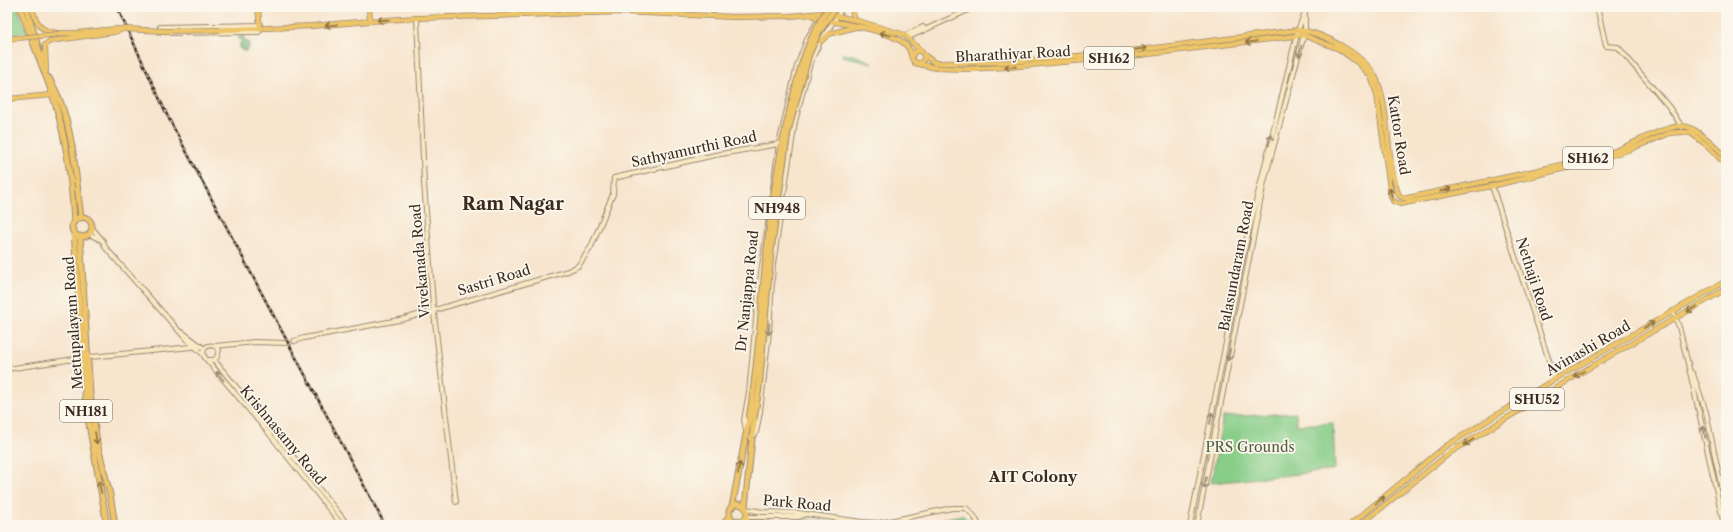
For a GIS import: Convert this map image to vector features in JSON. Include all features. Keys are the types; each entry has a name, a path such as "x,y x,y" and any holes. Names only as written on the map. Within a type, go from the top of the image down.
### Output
{"highway":[{"path":"20,7 52,95 65,145 72,188 74,231 80,236 89,234 92,228 90,221 81,218 74,222"},
{"path":"26,7 46,71 60,102 66,122 72,152 81,218"},
{"name":"NH948","path":"751,438 766,263 785,130 804,53 828,7"},
{"name":"NH948","path":"746,430 752,419 759,388 770,263 788,131 809,54 819,32 836,7"},
{"name":"Mettupalayam Road","path":"74,231 81,358 88,420 105,506 107,525"},
{"name":"Mettupalayam Road","path":"80,236 92,411 115,525"},
{"name":"Dr Nanjappa Road","path":"732,507 746,430"},
{"name":"Dr Nanjappa Road","path":"746,508 751,438"},
{"path":"732,507 737,504 746,508"},
{"name":"NH948","path":"723,525 730,515 732,507"},
{"name":"NH948","path":"742,521 746,508"},
{"path":"730,515 736,521 742,521"}],"main road":[{"path":"31,7 41,27 48,31 60,34"},
{"path":"258,7 260,27 259,32 160,33 160,27 260,27 417,18 624,12 734,17 816,17 856,26 896,38 906,45 914,61"},
{"path":"369,7 370,21"},
{"path":"816,17 828,7"},
{"name":"Dr Nanjappa Road","path":"751,438 756,433 760,412 769,332 773,264 792,139 810,63 820,42 843,7"},
{"path":"851,7 855,20"},
{"path":"907,36 968,7"},
{"path":"822,13 855,20 907,36 975,7"},
{"path":"1305,13 1307,7"},
{"path":"1597,7 1606,46 1618,48 1659,95 1682,126 1682,132 1691,133 1708,146 1726,165"},
{"name":"Balasundaram Road","path":"1190,525 1244,251 1298,32 1305,13"},
{"name":"Balasundaram Road","path":"1197,525 1264,182 1286,107 1304,33 1305,13"},
{"name":"Dr Nanjappa Road","path":"746,430 744,420 749,392 759,288 779,144 798,66 816,17"},
{"name":"Vivekanada Road","path":"417,18 424,183 434,310 456,502"},
{"path":"820,42 829,34 838,30 856,26"},
{"path":"7,38 123,28 166,30 250,30 260,27"},
{"path":"46,71 45,45 56,39 114,32 123,28"},
{"name":"Bharathiyar Road","path":"923,53 935,64 1008,62 1138,50 1298,32 1304,33"},
{"name":"Bharathiyar Road","path":"914,61 936,68 965,69 1008,67 1202,48 1298,32"},
{"name":"Kattor Road","path":"1304,33 1340,45 1359,57 1375,75 1381,89 1392,169 1400,197 1407,198 1610,152 1628,147 1668,129 1682,126"},
{"name":"Kattor Road","path":"1304,33 1339,49 1357,62 1371,76 1377,95 1393,201 1400,204 1406,204 1492,186"},
{"name":"SH162","path":"907,36 923,53"},
{"path":"914,52 923,53 922,62 914,61 914,52"},
{"path":"7,99 52,95"},
{"path":"1682,126 1694,129 1726,158"},
{"name":"SH162","path":"1492,186 1593,160 1628,150 1670,133 1682,132"},
{"name":"Sathyamurthi Road","path":"614,178 681,162 779,144 792,139"},
{"name":"Sastri Road","path":"294,342 320,335 404,320 568,271 578,266 591,247 608,209 613,194 614,178"},
{"name":"Nethaji Road","path":"1492,186 1555,379"},
{"path":"7,369 81,358 200,349 210,345 215,346 255,342 287,344 255,344 227,347 219,353 217,358 214,360 207,360 200,349 189,336 180,330 136,284 105,247 103,241 92,228"},
{"path":"89,234 103,241"},
{"name":"Avinashi Road","path":"1350,525 1446,446 1555,379 1726,281"},
{"name":"Avinashi Road","path":"1360,525 1451,452 1583,371 1726,289"},
{"path":"1673,311 1690,372 1724,525"},
{"path":"1668,314 1671,321"},
{"path":"215,346 219,353"},
{"name":"Krishnasamy Road","path":"207,360 267,430 342,525"},
{"path":"214,360 272,429 348,525"},
{"path":"1690,372 1693,374 1706,412 1726,510"},
{"path":"1205,453 1211,454"},
{"name":"Park Road","path":"746,508 763,512 799,513 804,515 880,523 944,510 966,508 974,516 979,525"},
{"path":"742,521 799,517 804,515"}],"green space":[{"path":"7,7 17,7 27,32 7,34"},
{"path":"240,33 244,34 244,40 249,43 249,47 246,51 239,48 242,41 238,39"},
{"path":"842,54 854,55 873,63 842,56"},
{"name":"PRS Grounds","path":"1296,413 1297,425 1333,423 1335,470 1211,483 1223,417"},
{"path":"962,515 973,525 913,525"},
{"path":"739,519 771,519 771,523 779,523 779,525 732,525 732,521"},
{"path":"806,520 830,522 829,525 785,525 784,523"}],"tunnel":[{"path":"288,345 295,343"}],"railway":[{"path":"117,7 168,117 385,525"}],"district":[{"name":"Ram Nagar","path":"513,204"},
{"name":"AIT Colony","path":"1033,476"}]}
